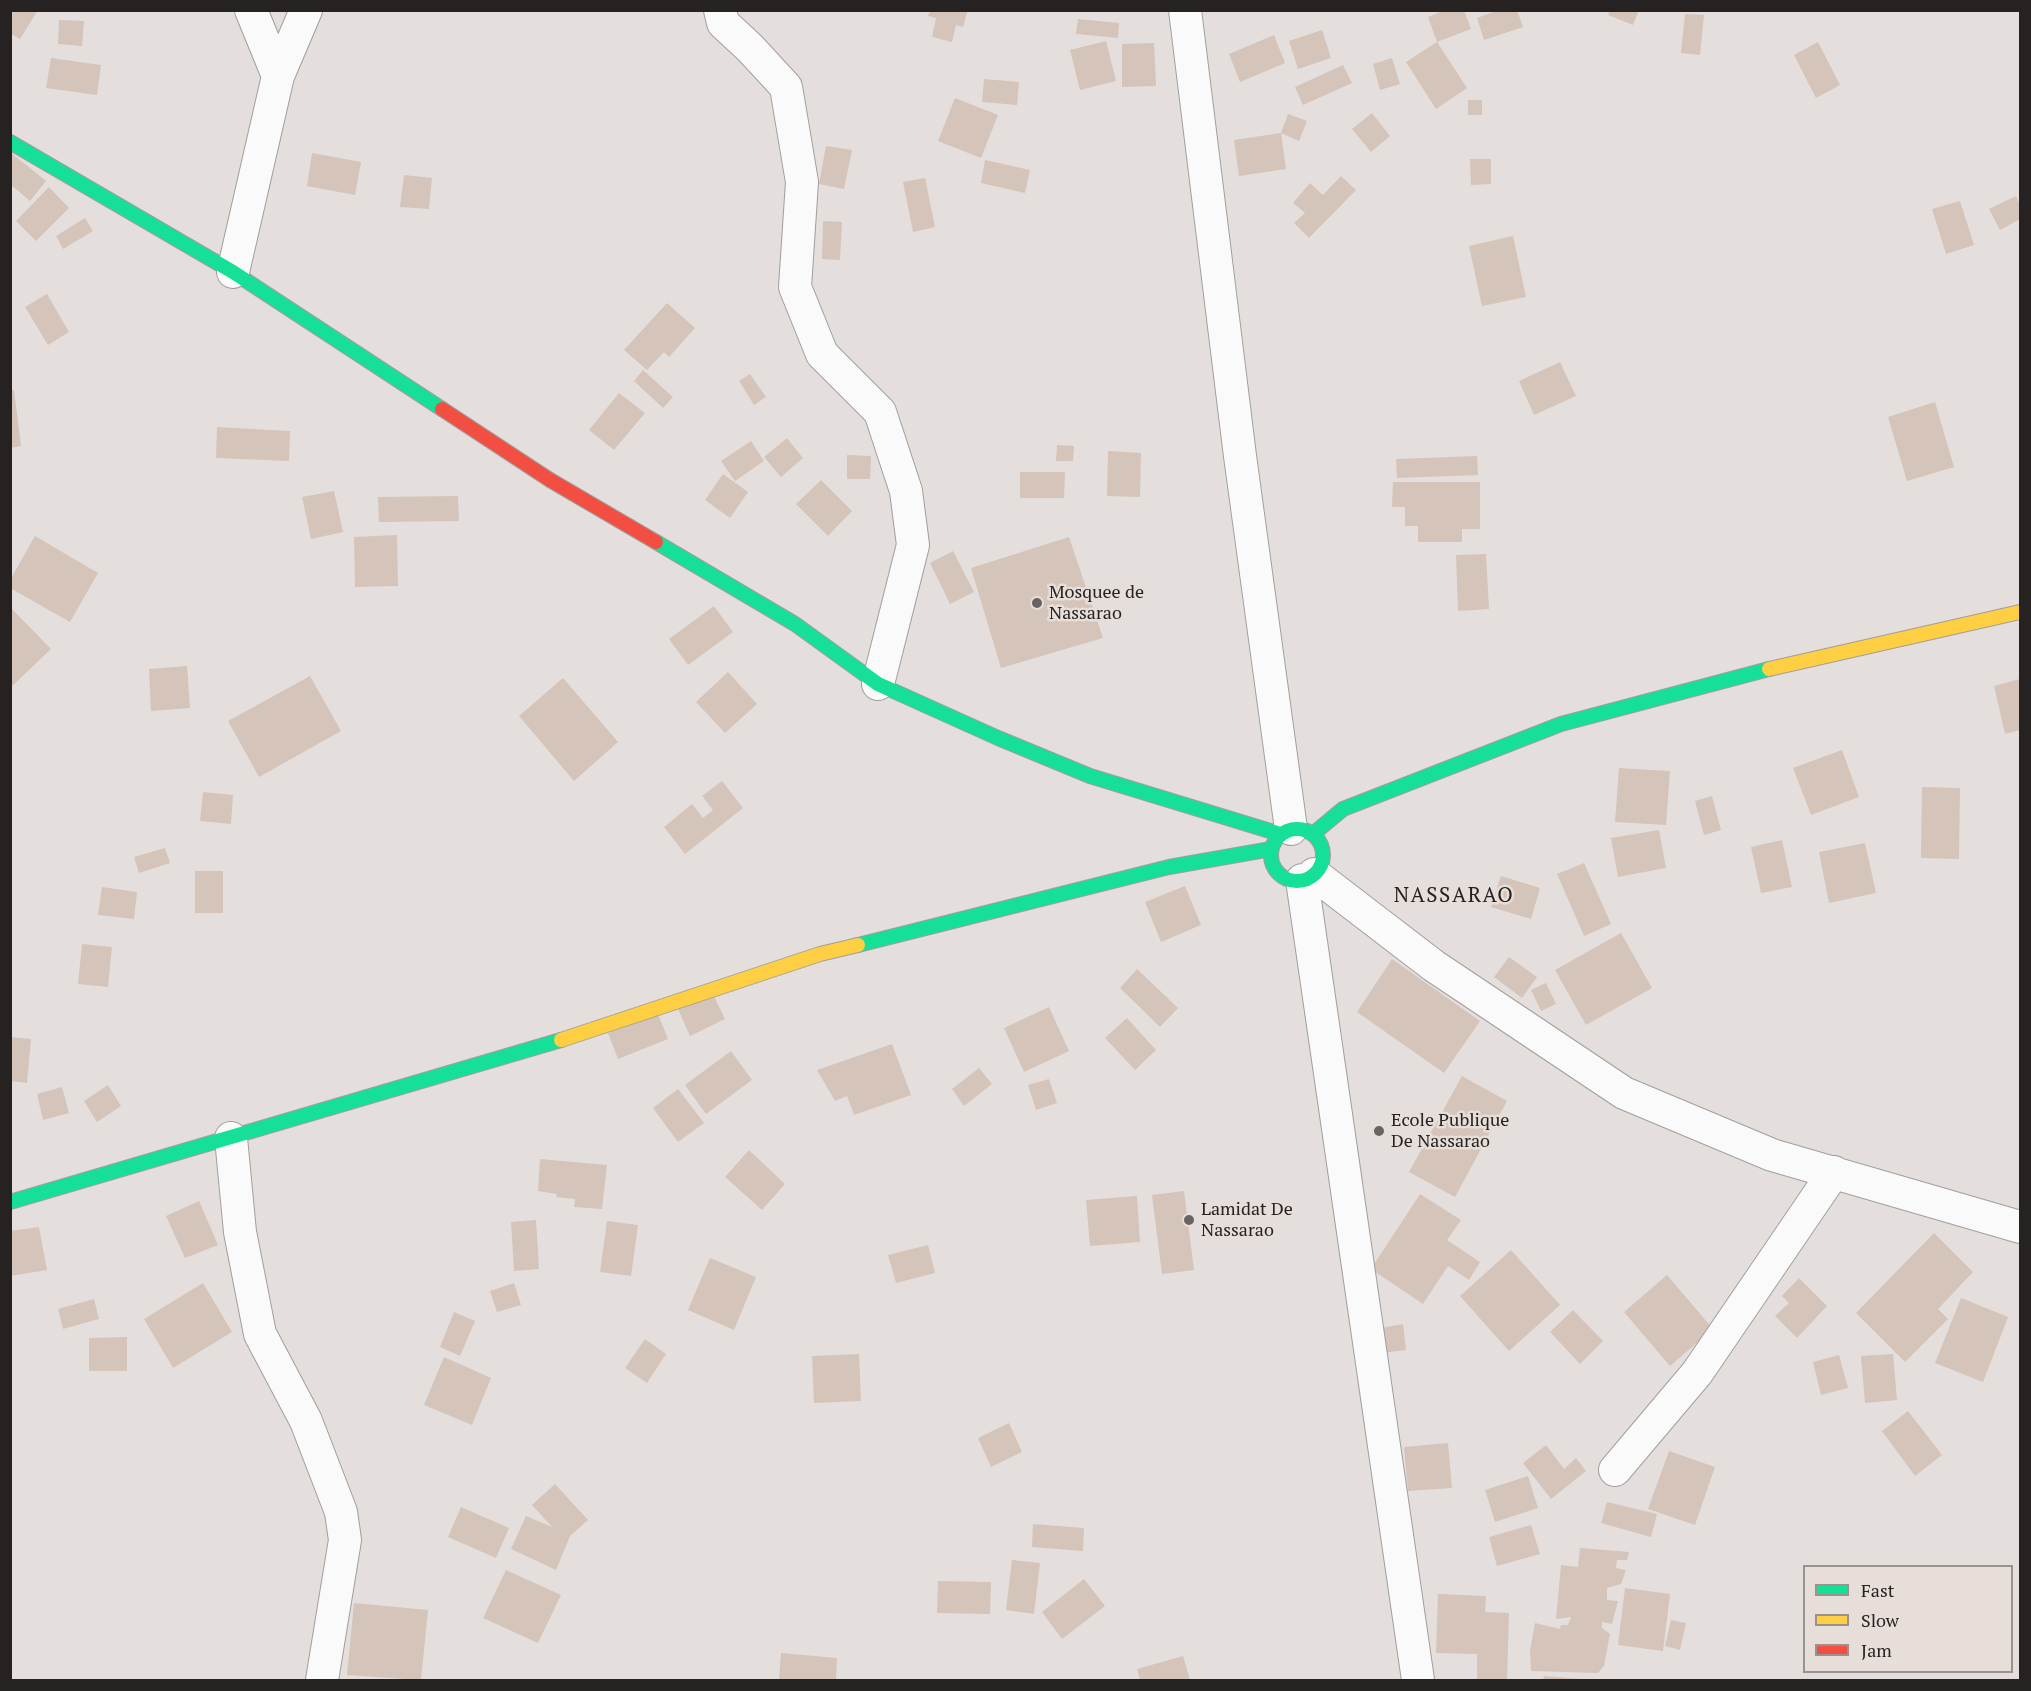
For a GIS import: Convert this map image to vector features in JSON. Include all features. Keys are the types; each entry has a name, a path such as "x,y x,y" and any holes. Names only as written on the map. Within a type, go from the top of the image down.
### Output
{"street":[{"path":"250,10 278,76"},
{"path":"233,272 278,76 306,10"},
{"path":"720,10 723,23 786,87 802,182 795,287 822,354 880,412 906,491 913,545 878,684"},
{"path":"10,142 233,272 550,480 795,624 878,684 1090,776 1289,837 1322,847 1322,862 1308,877 1295,881 1284,878 1272,862 1289,837 1240,456 1189,12"},
{"path":"10,1202 572,1037 820,954 1289,837 1343,809 1561,724 1794,662 2020,612"},
{"path":"1308,877 1434,966 1624,1093 1772,1155 2020,1227"},
{"path":"1308,877 1418,1680"},
{"path":"231,1138 240,1232 260,1334 306,1421 341,1512 345,1540 322,1680"},
{"path":"1615,1470 1697,1373 1834,1172"}],"building":[{"path":"10,10 38,10 20,39 10,33"},
{"path":"930,10 968,10 963,27 956,25 952,42 932,37 936,18 928,16"},
{"path":"1445,10 1464,10 1471,29 1437,42 1428,17"},
{"path":"1498,10 1517,10 1523,27 1484,40 1477,18"},
{"path":"1610,10 1639,10 1633,25 1608,15"},
{"path":"1685,14 1704,15 1700,55 1681,53"},
{"path":"1078,19 1119,23 1118,38 1076,34"},
{"path":"59,20 84,21 82,46 58,44"},
{"path":"1322,30 1331,58 1298,69 1289,41"},
{"path":"1274,35 1285,63 1240,82 1229,54"},
{"path":"1106,41 1116,81 1080,90 1070,50"},
{"path":"1437,42 1467,88 1436,109 1406,62"},
{"path":"1818,42 1840,85 1816,98 1794,55"},
{"path":"1154,43 1156,86 1122,87 1122,44"},
{"path":"51,58 101,65 97,95 46,88"},
{"path":"1392,58 1400,84 1380,90 1373,64"},
{"path":"1343,65 1352,83 1303,105 1295,87"},
{"path":"984,79 1019,82 1017,105 982,102"},
{"path":"955,98 998,115 981,158 938,141"},
{"path":"1468,100 1482,100 1482,115 1468,115"},
{"path":"1372,113 1390,136 1371,152 1352,129"},
{"path":"1288,114 1307,121 1299,141 1281,133"},
{"path":"1281,133 1286,169 1239,176 1234,140"},
{"path":"826,146 852,150 844,189 819,184"},
{"path":"10,152 46,181 30,201 10,184"},
{"path":"312,153 361,162 355,195 307,186"},
{"path":"1470,159 1491,159 1491,184 1471,185"},
{"path":"985,160 1030,170 1025,193 981,183"},
{"path":"404,175 432,178 429,209 400,207"},
{"path":"1341,176 1356,190 1309,238 1294,223 1305,213 1293,203 1310,183 1323,195"},
{"path":"925,178 935,227 913,232 903,182"},
{"path":"49,187 69,208 36,241 16,221"},
{"path":"2016,196 2020,205 2020,219 2000,230 1989,209"},
{"path":"1960,201 1974,245 1946,254 1932,209"},
{"path":"85,218 93,231 63,249 56,236"},
{"path":"823,221 842,222 840,260 822,259"},
{"path":"1513,236 1526,297 1482,306 1469,246"},
{"path":"47,294 69,332 48,345 25,307"},
{"path":"667,303 695,328 669,357 664,352 647,370 624,350"},
{"path":"1560,362 1576,396 1534,415 1519,381"},
{"path":"643,370 673,397 663,408 634,381"},
{"path":"750,374 766,397 754,405 739,381"},
{"path":"10,390 14,390 21,446 10,448"},
{"path":"619,393 645,413 614,450 589,430"},
{"path":"1935,402 1954,467 1907,481 1888,417"},
{"path":"217,427 290,431 289,461 216,458"},
{"path":"787,438 803,458 781,477 764,457"},
{"path":"751,441 764,461 735,481 721,461"},
{"path":"1057,445 1074,446 1073,461 1056,461"},
{"path":"1108,451 1141,453 1140,497 1107,496"},
{"path":"847,455 871,456 870,479 847,479"},
{"path":"1477,456 1478,475 1397,478 1396,459"},
{"path":"1020,472 1065,472 1064,498 1020,498"},
{"path":"723,474 748,492 730,518 705,500"},
{"path":"821,480 852,511 828,536 796,504"},
{"path":"1393,482 1480,482 1480,529 1462,529 1462,542 1418,542 1418,526 1405,526 1405,507 1392,507"},
{"path":"334,491 343,532 311,539 302,497"},
{"path":"458,496 459,521 379,522 378,497"},
{"path":"397,535 398,586 355,587 354,537"},
{"path":"35,536 98,573 70,622 10,588 10,580"},
{"name":"Mosquee de Nassarao","path":"1069,537 1103,638 1001,668 971,568"},
{"path":"953,551 974,592 950,604 930,563"},
{"path":"1486,554 1489,609 1458,611 1456,555"},
{"path":"714,606 733,632 688,665 669,639"},
{"path":"10,607 51,649 10,688"},
{"path":"187,666 190,708 151,711 149,669"},
{"path":"728,672 757,704 725,733 696,702"},
{"path":"310,676 341,731 259,777 228,721"},
{"path":"563,678 618,742 574,781 519,716"},
{"path":"2020,679 2020,730 2005,734 1994,686"},
{"path":"1842,750 1859,797 1811,815 1793,768"},
{"path":"1619,768 1670,771 1666,825 1615,822"},
{"path":"722,781 743,808 685,854 664,827 692,804 703,818 713,810 702,796"},
{"path":"1922,787 1960,788 1959,859 1921,858"},
{"path":"203,792 233,795 231,824 200,821"},
{"path":"1712,796 1721,830 1704,835 1695,801"},
{"path":"1659,830 1666,868 1618,877 1611,838"},
{"path":"1782,840 1792,887 1761,893 1751,847"},
{"path":"1865,843 1876,893 1829,903 1819,852"},
{"path":"165,848 170,863 139,873 134,857"},
{"path":"1584,863 1611,924 1584,936 1557,874"},
{"path":"195,871 223,871 223,913 195,913"},
{"path":"1501,876 1540,888 1531,919 1491,907"},
{"path":"1185,886 1201,925 1161,942 1145,902"},
{"path":"102,887 137,892 134,919 98,915"},
{"path":"1621,933 1652,988 1586,1025 1555,970"},
{"path":"82,944 112,947 108,987 78,984"},
{"path":"1509,957 1537,977 1522,998 1494,977"},
{"path":"1392,959 1480,1021 1444,1073 1357,1012"},
{"path":"1137,969 1178,1008 1160,1027 1120,988"},
{"path":"1546,983 1556,1004 1541,1011 1531,990"},
{"path":"712,992 725,1019 690,1036 678,1009"},
{"path":"1049,1007 1069,1051 1024,1072 1004,1028"},
{"path":"658,1014 668,1039 618,1059 608,1033"},
{"path":"1127,1018 1156,1050 1135,1070 1105,1038"},
{"path":"10,1037 31,1039 27,1083 10,1081"},
{"path":"892,1044 911,1095 854,1115 847,1096 835,1101 817,1070"},
{"path":"731,1051 752,1080 706,1114 685,1085"},
{"path":"979,1068 992,1084 964,1106 952,1089"},
{"path":"1462,1076 1507,1101 1455,1197 1409,1172"},
{"path":"1049,1079 1057,1103 1036,1110 1028,1085"},
{"path":"108,1085 121,1106 97,1122 84,1101"},
{"path":"62,1087 69,1113 43,1120 37,1094"},
{"path":"678,1089 704,1123 678,1142 653,1108"},
{"path":"749,1150 785,1184 762,1210 725,1177"},
{"path":"540,1159 607,1165 602,1209 574,1207 575,1199 556,1197 557,1194 538,1191"},
{"path":"1184,1191 1194,1270 1162,1274 1152,1195"},
{"path":"1420,1194 1461,1220 1447,1240 1480,1262 1469,1280 1448,1266 1423,1304 1371,1269"},
{"path":"1137,1196 1140,1242 1090,1246 1086,1200"},
{"path":"199,1201 218,1245 185,1258 166,1216"},
{"path":"536,1220 539,1269 514,1271 511,1222"},
{"path":"607,1221 638,1225 631,1276 600,1272"},
{"path":"39,1227 47,1270 10,1276 10,1231"},
{"path":"1934,1233 1973,1272 1938,1309 1948,1319 1905,1362 1856,1313"},
{"path":"928,1245 935,1273 896,1283 888,1255"},
{"path":"1511,1250 1560,1305 1509,1351 1460,1296"},
{"path":"710,1258 756,1277 734,1330 688,1310"},
{"path":"1667,1275 1713,1329 1670,1366 1624,1312"},
{"path":"1799,1278 1827,1306 1797,1338 1775,1316 1789,1303 1782,1296"},
{"path":"203,1283 232,1332 173,1368 144,1319"},
{"path":"514,1283 521,1305 497,1312 490,1291"},
{"path":"1961,1298 2008,1317 1983,1382 1935,1363"},
{"path":"94,1299 99,1319 63,1329 58,1309"},
{"path":"1573,1310 1603,1341 1580,1364 1550,1332"},
{"path":"454,1312 475,1321 460,1356 440,1347"},
{"path":"1403,1324 1406,1350 1382,1353 1381,1328"},
{"path":"127,1337 127,1371 89,1371 89,1338"},
{"path":"645,1339 666,1354 647,1383 625,1368"},
{"path":"859,1354 861,1401 814,1403 812,1356"},
{"path":"1893,1354 1897,1400 1865,1403 1861,1356"},
{"path":"1839,1355 1848,1388 1821,1395 1813,1362"},
{"path":"444,1357 491,1378 472,1425 424,1405"},
{"path":"1908,1411 1942,1455 1915,1476 1882,1431"},
{"path":"1009,1423 1022,1452 991,1467 978,1438"},
{"path":"1448,1443 1452,1488 1408,1491 1404,1447"},
{"path":"1546,1445 1564,1469 1576,1458 1586,1471 1551,1499 1523,1463"},
{"path":"1669,1451 1715,1467 1695,1525 1648,1509"},
{"path":"1528,1476 1538,1508 1495,1522 1485,1490"},
{"path":"555,1484 588,1520 570,1536 556,1570 511,1549 526,1516 552,1527 532,1505"},
{"path":"1607,1502 1657,1514 1651,1537 1601,1523"},
{"path":"461,1507 509,1528 496,1558 448,1537"},
{"path":"1033,1524 1084,1528 1083,1551 1032,1547"},
{"path":"1531,1525 1540,1554 1497,1566 1489,1537"},
{"path":"1580,1548 1629,1552 1627,1560 1617,1560 1616,1568 1626,1570 1621,1584 1607,1588 1607,1600 1618,1601 1612,1624 1602,1622 1602,1628 1610,1634 1604,1666 1598,1673 1531,1671 1530,1651 1535,1623 1560,1629 1561,1625 1568,1625 1571,1617 1556,1619 1561,1565 1578,1567"},
{"path":"1012,1560 1040,1563 1034,1614 1006,1610"},
{"path":"506,1570 561,1595 538,1643 483,1618"},
{"path":"1084,1579 1105,1606 1062,1639 1042,1612"},
{"path":"938,1581 991,1582 990,1614 937,1613"},
{"path":"1625,1588 1670,1594 1663,1651 1618,1645"},
{"path":"1438,1594 1486,1596 1485,1612 1509,1613 1507,1680 1477,1680 1477,1654 1436,1653"},
{"path":"354,1603 428,1610 421,1680 347,1675"},
{"path":"1671,1620 1686,1623 1680,1650 1665,1646"},
{"path":"781,1653 837,1658 836,1680 779,1680"},
{"path":"1183,1656 1190,1680 1140,1680 1137,1669"},
{"path":"1544,1676 1581,1679 1581,1680 1543,1680"}],"traffic: fast":[{"path":"10,142 233,272 442,409"},
{"path":"656,542 795,624 878,684 1090,776 1280,834"},
{"path":"1313,834 1343,809 1561,724 1769,669"},
{"path":"1297,829 1307,831 1315,837 1321,845 1323,855 1321,865 1315,873 1307,879 1297,881 1287,879 1279,873 1273,865 1271,855 1273,845 1279,837 1287,831 1297,829"},
{"path":"858,945 1169,867 1271,849"},
{"path":"10,1202 561,1040"}],"traffic: slow":[{"path":"1769,669 2020,612"},
{"path":"561,1040 820,954 858,945"}],"traffic: jam":[{"path":"442,409 550,480 656,542"}],"place":[{"name":"Mosquee de Nassarao","path":"1037,603"},
{"name":"Ecole Publique De Nassarao","path":"1379,1131"},
{"name":"Lamidat De Nassarao","path":"1189,1220"}],"district":[{"name":"NASSARAO","path":"1454,896"}]}
